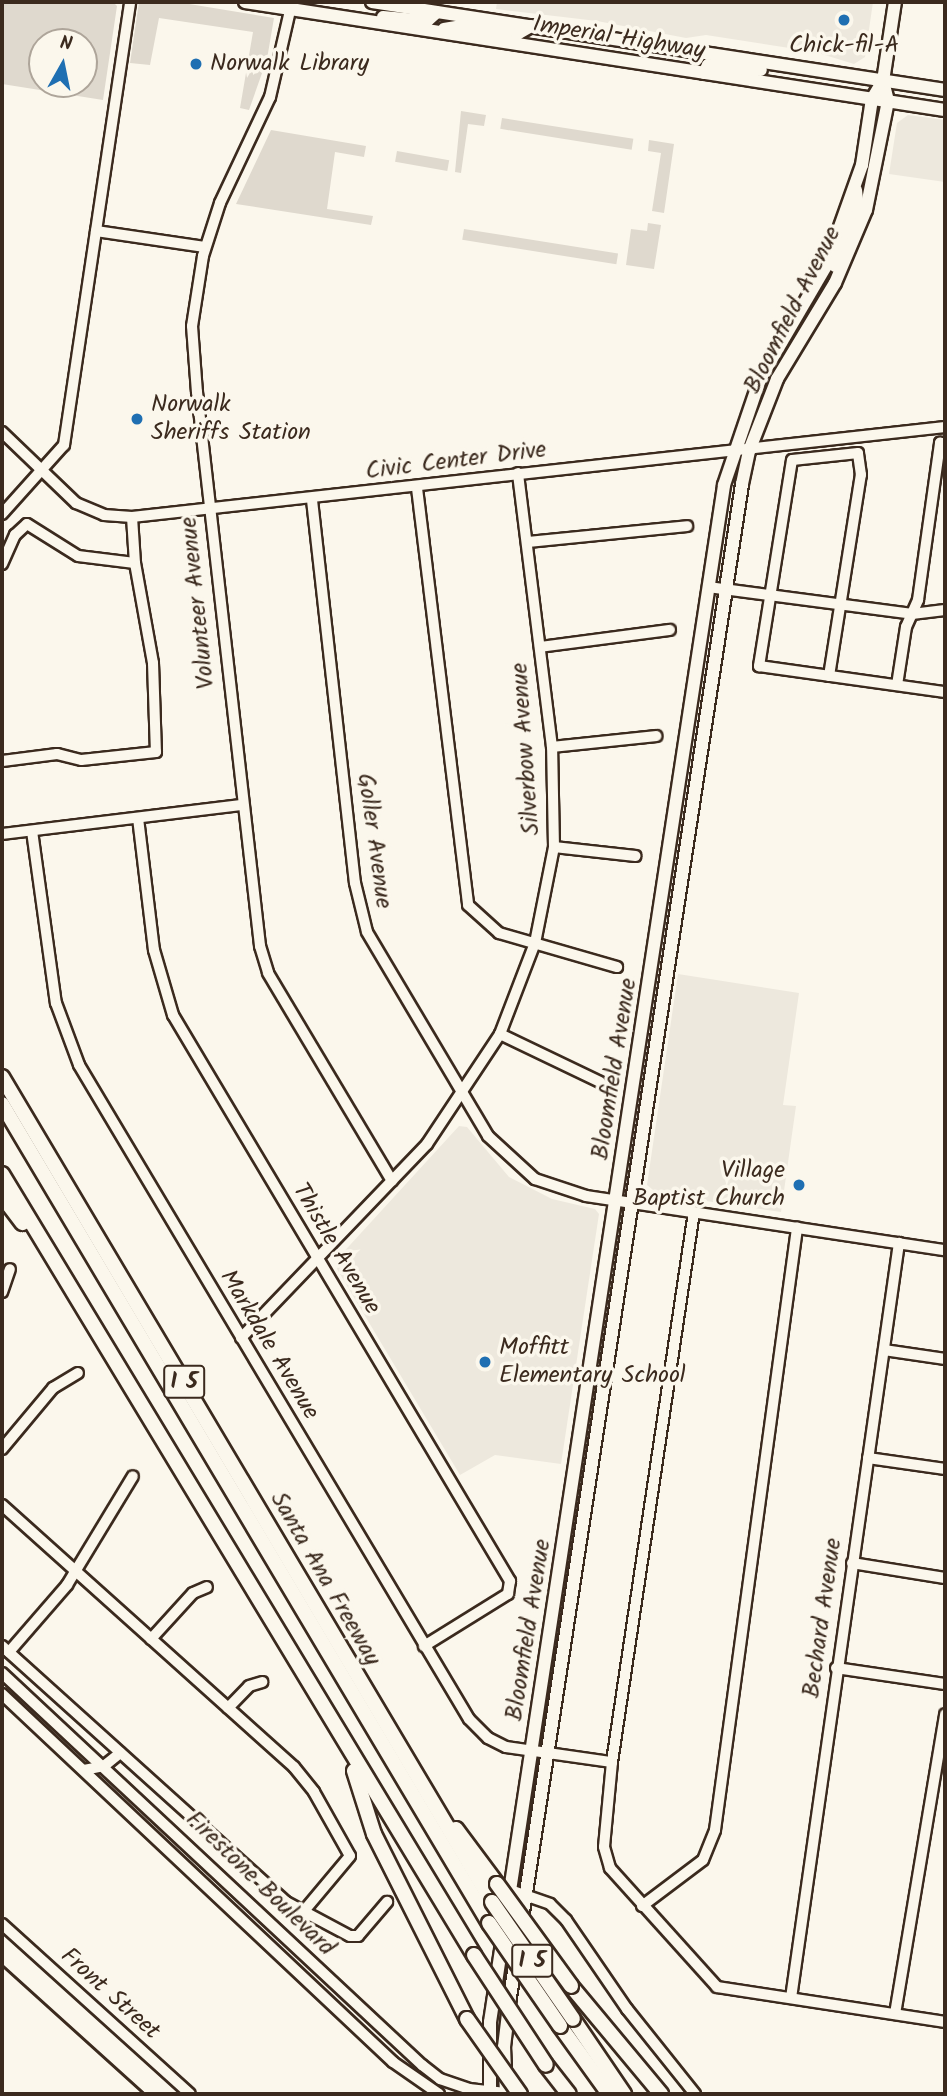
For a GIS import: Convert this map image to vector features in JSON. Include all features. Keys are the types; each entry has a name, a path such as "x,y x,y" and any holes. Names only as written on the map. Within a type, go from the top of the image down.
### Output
{"highway":[{"name":"Santa Ana Freeway","path":"2,1077 413,1773 566,2023 624,2094"},
{"path":"2,1104 489,1923 566,2023 609,2094"},
{"name":"I 5","path":"2,1174 474,1955 569,2094"},
{"path":"2,1196 75,1294"},
{"path":"348,1749 374,1834 467,2019 520,2094"},
{"path":"413,1773 571,1986 661,2094"}],"main road":[{"name":"Imperial Highway","path":"245,2 292,5 362,20 945,110"},
{"name":"Imperial Highway","path":"372,2 945,90"},
{"name":"Bloomfield Avenue","path":"506,2094 504,2047 646,1099 749,451 777,379 838,276 866,210 888,101 883,81 895,2"},
{"path":"362,20 391,16 428,21 437,12"},
{"path":"432,31 461,26 517,34 531,26"},
{"path":"704,73 708,65 800,68"},
{"name":"Bloomfield Avenue","path":"490,2094 487,2041 513,1891 614,1200 708,587 732,453 763,371 826,266 856,187 872,99 883,81"},
{"path":"838,276 835,266 858,209 856,187"},
{"path":"802,309 814,317"},
{"path":"696,667 714,670"},
{"path":"650,976 665,978"},
{"path":"631,1096 646,1099"},
{"path":"599,1302 615,1305"}],"street":[{"path":"2,514 64,445 130,2"},
{"name":"Volunteer Avenue","path":"292,5 270,97 220,202 205,247 191,326 208,510 255,925 268,972 393,1181"},
{"path":"96,231 205,247"},
{"name":"Civic Center Drive","path":"2,432 42,472 88,511 132,517 417,488 518,473 732,453 945,427"},
{"path":"898,685 912,614 918,600 940,443 945,443"},
{"path":"829,676 861,475 858,453 792,460 759,666 829,676 898,685 945,692"},
{"name":"Silverbow Avenue","path":"241,1338 427,1144 463,1096 500,1034 535,943 554,847 552,747 518,473"},
{"path":"417,488 468,905 499,933 617,967"},
{"name":"Goller Avenue","path":"312,499 355,883 367,932 488,1136 535,1179 586,1196 945,1250"},
{"path":"2,761 57,754 81,760 156,752 153,663 135,563 132,517"},
{"path":"3,562 15,535 27,524 78,556 135,563"},
{"path":"528,542 687,526"},
{"path":"708,587 912,614 945,610"},
{"path":"540,647 670,630"},
{"path":"552,747 656,736"},
{"path":"2,834 242,805"},
{"name":"Thistle Avenue","path":"138,818 154,950 165,996 318,1260 510,1581 508,1594 424,1646"},
{"name":"Markdale Avenue","path":"33,831 53,990 74,1054 424,1646 477,1730 506,1747 612,1762"},
{"path":"554,847 636,856"},
{"path":"500,1034 600,1082"},
{"path":"694,1212 612,1762 604,1847 610,1868 717,1987 945,2022"},
{"path":"642,1906 703,1860 715,1830 797,1228"},
{"name":"Bechard Avenue","path":"791,1998 827,1772 836,1668 899,1243"},
{"path":"2,1292 10,1269"},
{"path":"884,1350 945,1359"},
{"path":"2,1449 53,1388 78,1373"},
{"path":"867,1458 945,1469"},
{"path":"133,1476 76,1570 5,1649 286,1902 358,1936 387,1902"},
{"path":"2,1505 294,1767 350,1856 303,1912"},
{"path":"852,1563 945,1578"},
{"path":"151,1639 193,1593 207,1587"},
{"path":"836,1668 945,1684"},
{"name":"Firestone Boulevard","path":"2,1673 422,2065 440,2079 490,2094 506,2094"},
{"path":"228,1708 248,1686 262,1682"},
{"name":"Firestone Boulevard","path":"2,1694 393,2062 439,2094"},
{"path":"895,2014 945,1714"},
{"path":"84,1770 104,1766 120,1753"},
{"path":"513,1891 527,1893 550,1904 566,1920 627,2009 695,2094"},
{"name":"Front Street","path":"2,1924 190,2094"}],"shaded area":[{"path":"2,2 113,2 117,6 103,100 90,98 98,98 98,28 28,28 28,88 2,84"},
{"path":"139,2 177,2 274,18 267,59 249,110 240,108 253,32 159,18 150,65 130,63"},
{"path":"497,2 873,2 865,57 854,64 815,52 706,35 686,38 597,21 496,9"},
{"path":"461,111 486,115 484,126 468,124 461,173 455,172"},
{"path":"908,115 945,120 945,182 889,174 897,123"},
{"path":"502,118 633,139 632,150 500,129"},
{"path":"271,130 366,146 364,157 335,152 327,209 373,216 371,225 236,204"},
{"path":"649,140 674,144 664,213 652,211 661,153 648,151"},
{"path":"397,151 449,160 447,171 395,162"},
{"path":"648,223 661,225 654,269 626,265 631,229 647,231"},
{"path":"464,229 618,253 616,264 462,240"},
{"path":"678,974 799,993 783,1105 796,1106 781,1212 658,1194 647,1185"},
{"name":"Moffitt Elementary School","path":"459,1126 467,1127 509,1177 552,1199 595,1209 599,1214 561,1464 495,1455 460,1475 337,1269 339,1257"}],"railway":[{"path":"2,1965 145,2094"}],"place":[{"name":"Chick-fil-A","path":"844,20"},
{"name":"Norwalk Library","path":"196,64"},
{"name":"Norwalk Sheriffs Station","path":"137,419"},
{"name":"Village Baptist Church","path":"799,1185"},
{"name":"Moffitt Elementary School","path":"485,1362"}]}
